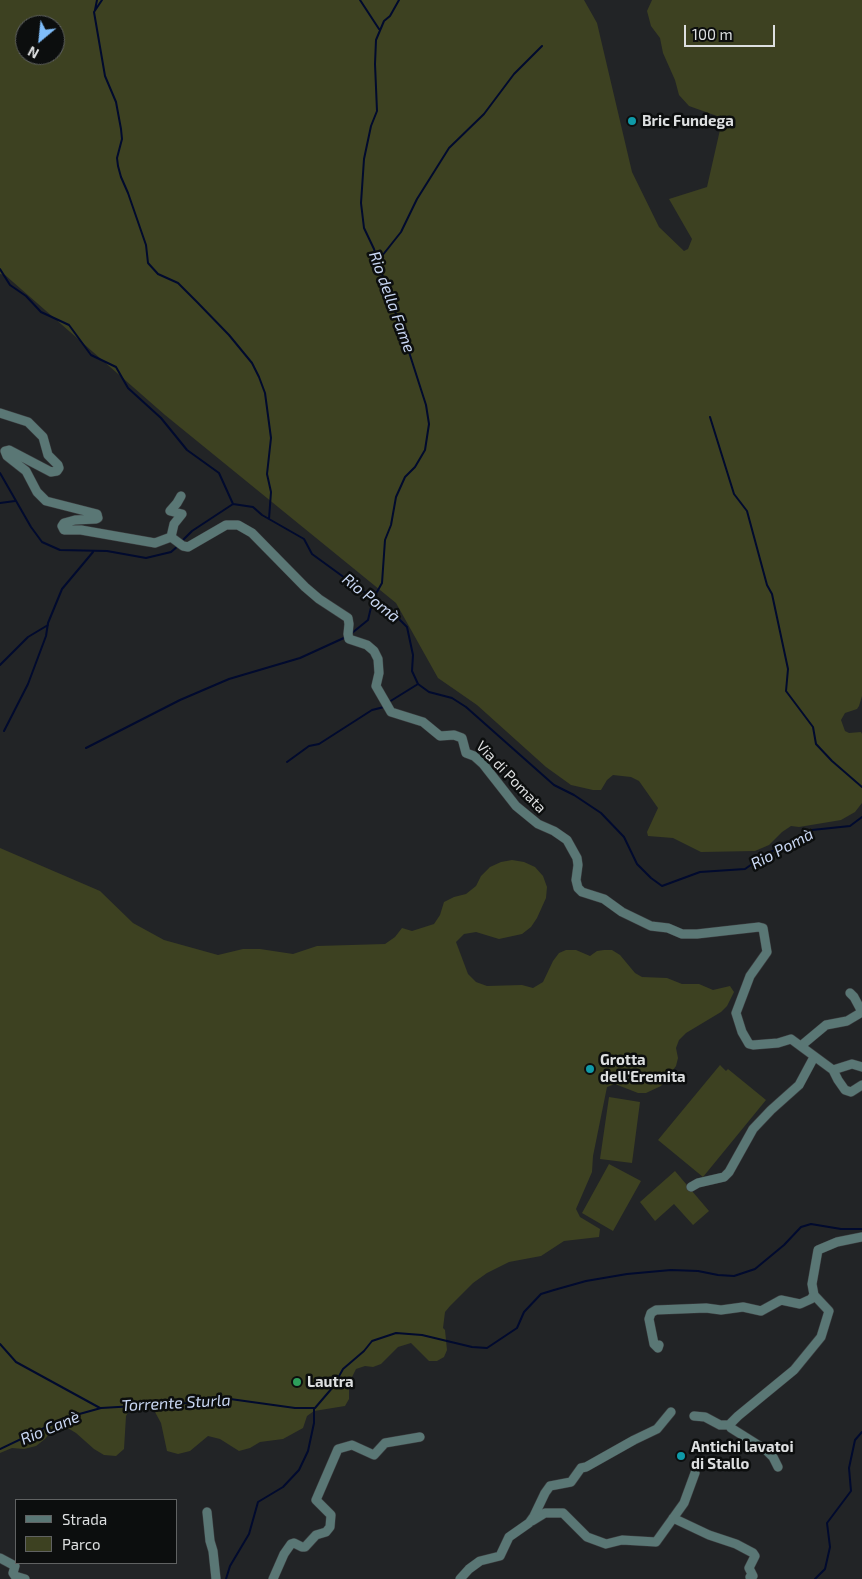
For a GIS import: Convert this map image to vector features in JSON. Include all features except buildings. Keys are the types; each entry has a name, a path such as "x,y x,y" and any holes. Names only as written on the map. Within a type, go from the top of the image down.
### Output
{"street":[{"path":"0,413 28,422 43,437 48,455 59,468 57,471 51,472 9,450 6,451 7,456 26,471 36,492 46,501 97,514 98,518 96,519 75,520 64,523 62,526 64,530 81,530 156,543 173,538 174,524 182,513 170,511 180,496"},
{"name":"Via di Pomata","path":"173,538 183,546 190,546 226,525 238,525 252,533 305,587 319,599 348,618 349,639 367,645 374,651 378,659 379,673 375,683 389,710 394,714 423,722 437,734 445,736 454,735 462,738 466,753 474,756 482,764 516,806 538,824 554,831 567,840 577,858 576,880 578,888 582,892 604,899 622,912 645,923 672,929 682,934 763,928 767,952 750,976 736,1017 744,1037 750,1045 778,1043 791,1039 802,1045"},
{"path":"850,994 854,997 862,1012 847,1021 826,1026 802,1045 814,1057 833,1070 846,1090 851,1092 862,1085"},
{"path":"691,1187 698,1183 724,1177 729,1172 753,1129 799,1084 814,1057"},
{"path":"833,1070 852,1064 862,1067"},
{"path":"694,1416 705,1417 720,1425 729,1425 794,1370 821,1337 829,1311 814,1295 812,1283 819,1249 853,1237 862,1237"},
{"path":"659,1345 658,1348 654,1344 649,1319 651,1313 656,1310 706,1308 721,1310 743,1307 760,1311 781,1300 799,1304 811,1299 814,1295"},
{"path":"529,1522 550,1486 571,1482 581,1468 658,1428 671,1412"},
{"path":"729,1425 774,1457 778,1467"},
{"path":"273,1579 284,1554 291,1544 294,1543 305,1547 316,1535 326,1532 330,1527 331,1515 316,1500 338,1449 352,1445 374,1455 385,1443 420,1437"},
{"path":"460,1579 480,1560 500,1556 509,1537 545,1513 562,1513 587,1536 606,1544 622,1540 656,1542 668,1533 673,1518 692,1497 694,1474"},
{"path":"207,1512 216,1579"},
{"path":"673,1518 753,1553 755,1556 749,1568 753,1576 750,1577"},
{"path":"0,1558 15,1566 13,1574 25,1579"}],"green space":[{"path":"0,0 584,0 597,23 632,172 659,227 684,251 688,249 692,239 669,199 707,187 722,121 717,116 689,106 679,95 675,80 663,53 660,38 651,26 647,11 652,0 862,0 862,696 857,709 845,713 841,720 845,731 849,733 861,732 862,734 862,803 855,812 841,820 799,827 791,826 769,845 755,851 701,852 673,838 648,836 647,832 658,808 639,781 631,777 613,775 607,780 601,790 593,790 571,785 546,767 477,705 438,678 396,603 165,415 5,275 0,274"},
{"path":"0,848 100,891 133,923 164,940 218,955 243,949 260,949 293,954 317,946 385,944 395,937 402,928 412,931 434,924 440,915 444,902 466,894 476,886 481,876 490,867 512,860 524,862 535,867 543,876 547,887 546,898 531,927 522,934 499,939 476,932 464,934 456,942 468,974 476,982 487,986 522,985 533,988 543,982 559,953 566,950 576,950 590,956 597,951 612,950 620,955 635,973 642,977 667,978 682,984 699,984 713,990 730,986 734,992 727,1006 721,1012 686,1033 679,1040 676,1048 678,1058 676,1066 661,1086 646,1093 638,1093 615,1084 607,1087 593,1156 592,1172 576,1209 580,1217 600,1229 599,1237 564,1241 541,1256 509,1262 487,1273 473,1283 445,1312 443,1328 445,1330 447,1350 444,1357 437,1361 429,1361 411,1343 398,1347 381,1364 356,1369 349,1383 349,1399 345,1406 314,1411 307,1416 303,1428 283,1439 260,1442 250,1448 239,1451 220,1439 208,1436 190,1451 178,1454 167,1451 161,1423 155,1412 144,1407 132,1406 126,1416 124,1449 116,1456 104,1455 66,1427 54,1428 36,1446 24,1449 12,1448 0,1453"},
{"path":"720,1065 726,1071 728,1069 766,1100 703,1177 658,1140"},
{"path":"609,1097 640,1102 632,1163 600,1159"},
{"path":"609,1164 641,1181 613,1231 582,1213"},
{"path":"675,1171 709,1211 693,1225 674,1204 655,1221 640,1202"}],"waterway":[{"path":"95,10 97,0"},
{"path":"102,0 94,12 105,76 116,102 121,129 122,139 117,158 118,166 146,245 148,263 158,274 178,283 197,302 229,335 252,363 259,377 265,393 271,438 267,474 271,492 269,519"},
{"path":"360,0 379,29"},
{"name":"Rio della Fame","path":"352,633 368,620 373,599 382,583 385,540 391,525 396,497 405,477 415,467 425,450 429,424 426,405 409,352 409,344 393,308 374,249 364,228 361,203 364,159 371,126 377,111 376,40 384,21 390,16 399,0"},
{"path":"378,261 401,232 417,199 449,148 484,114 514,74 542,46"},
{"path":"0,269 10,285 26,296 41,312 69,325 91,355 116,367 128,388 161,418 187,450 219,473 233,504"},
{"path":"710,417 734,494 747,511 767,585 772,594 788,669 786,691 813,727 816,744 862,787"},
{"name":"Rio Pomà","path":"0,473 31,527 42,542 60,550 107,551 146,558 171,552 178,546"},
{"path":"0,503 15,501"},
{"name":"Rio Pomà","path":"181,542 192,531 233,504 253,507 262,515 304,539 312,554 393,613 407,627 413,655 412,671 418,684 429,692 452,698 466,707 554,785 574,795 601,813 624,837 637,864 662,886 700,872 745,869 768,853 793,842 812,830 850,826 862,817"},
{"path":"4,731 28,684 46,636 48,623 62,589 93,552"},
{"path":"0,665 28,637 48,625"},
{"path":"86,748 180,700 229,679 300,658 346,637"},
{"path":"389,702 418,684"},
{"path":"287,762 309,746 319,744 372,710 384,707"},
{"name":"Torrente Sturla","path":"0,1449 65,1418 101,1408 187,1403 223,1398 295,1408 315,1408 333,1387 343,1369 364,1351 372,1341 396,1333 422,1335 472,1347 487,1348 517,1328 524,1312 541,1294 586,1281 627,1274 671,1270 698,1271 734,1276 755,1269 784,1245 801,1227 811,1224 841,1229 862,1229"},
{"path":"0,1344 16,1362 100,1408"},
{"path":"226,1579 230,1566 249,1534 258,1502 283,1487 299,1470 308,1451 314,1423 314,1409"},
{"path":"815,1579 825,1569 830,1547 827,1523 851,1491 849,1468 855,1440 862,1432"}],"place":[{"name":"Bric Fundega","path":"632,121"},
{"name":"Grotta dell'Eremita","path":"590,1069"},
{"name":"Lautra","path":"297,1382"},
{"name":"Antichi lavatoi di Stallo","path":"681,1456"}],"water label":[{"name":"Rio Canè","path":"50,1428"}]}
